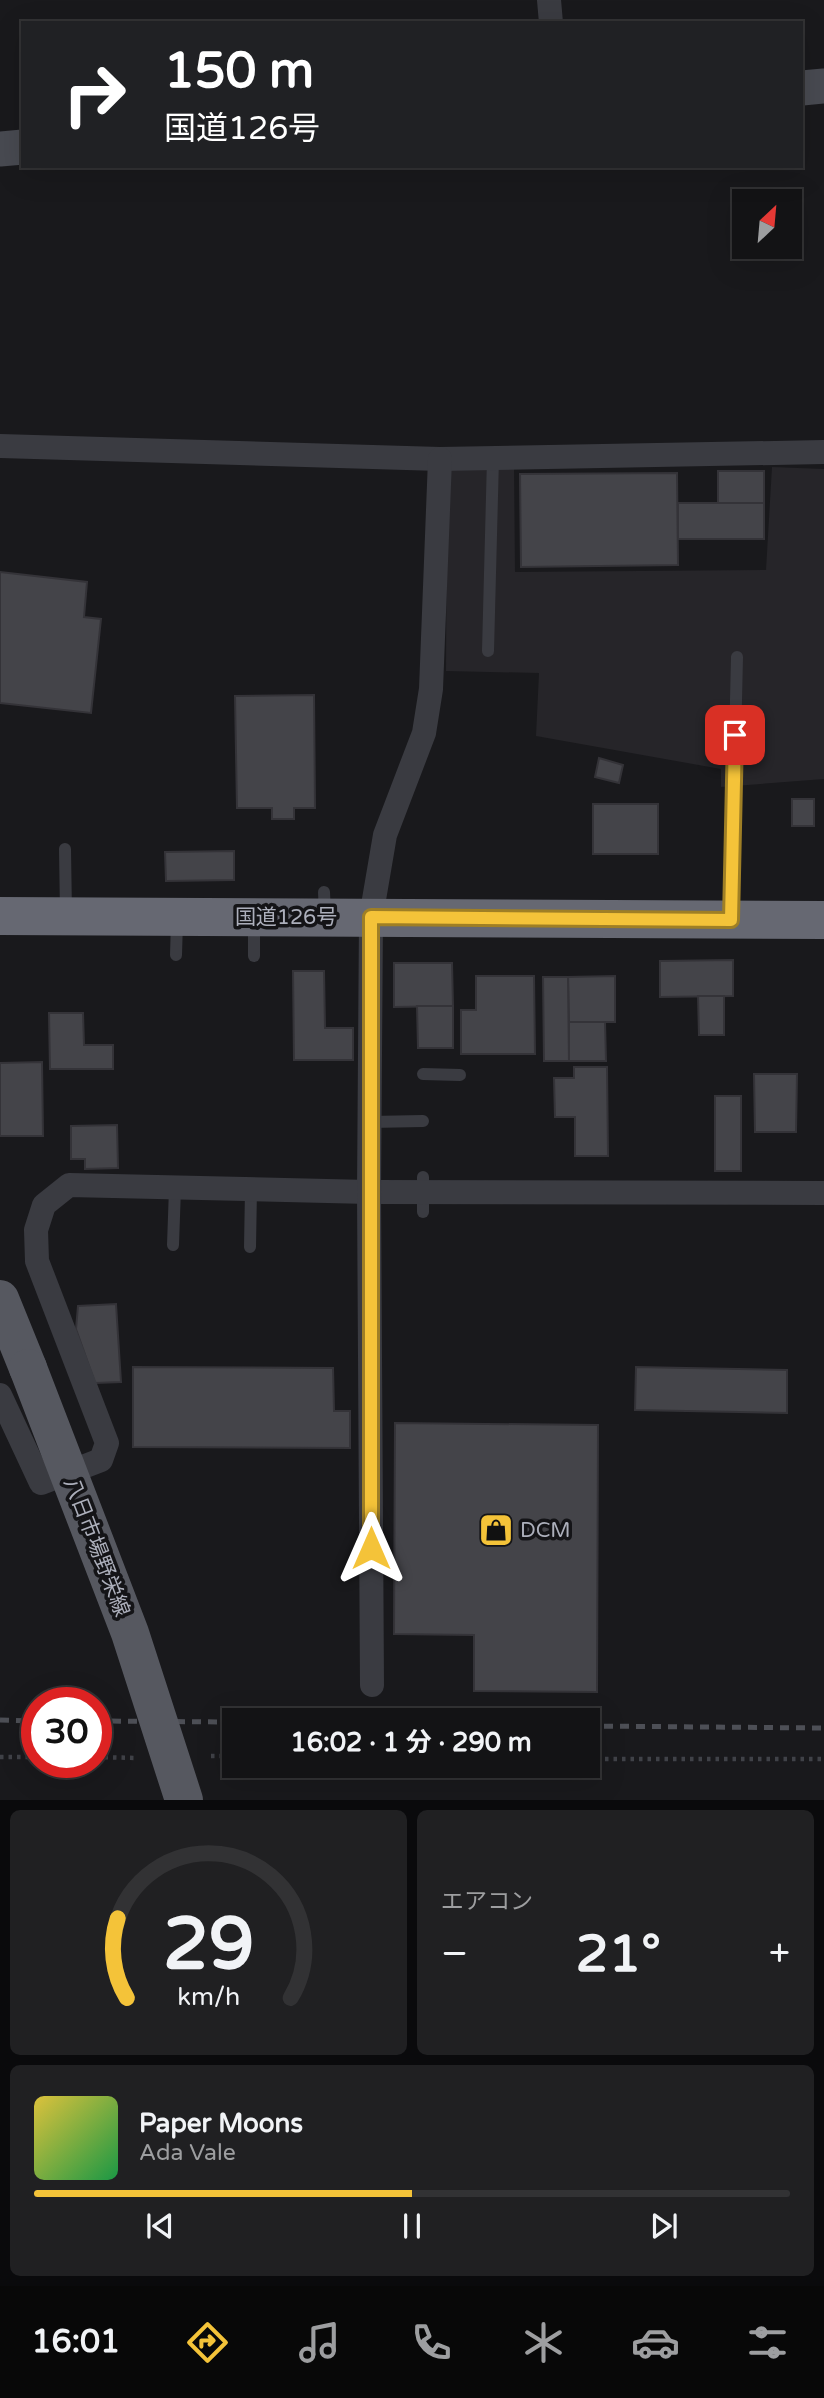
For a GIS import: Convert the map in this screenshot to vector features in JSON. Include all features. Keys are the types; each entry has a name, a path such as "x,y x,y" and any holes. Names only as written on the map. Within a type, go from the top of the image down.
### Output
{"highway":[{"name":"国道126号","path":"0,916 177,917 270,913 325,905 371,917 824,920"}],"main road":[{"name":"八日市場野栄線","path":"0,1299 130,1633 184,1800"}],"street":[{"path":"549,0 551,21"},
{"path":"803,88 824,86"},
{"path":"0,149 21,147"},
{"path":"0,446 440,460 824,452"},
{"path":"372,1685 369,1192 371,917 386,835 424,733 431,689 440,460"},
{"path":"0,1395 41,1483 101,1461 107,1443 37,1261 36,1230 44,1205 69,1185 369,1192 528,1199 824,1193"}],"lane":[{"path":"488,651 493,458"},
{"path":"731,920 737,657"},
{"path":"65,849 66,916"},
{"path":"254,956 270,913"},
{"path":"176,955 177,917"},
{"path":"423,1074 460,1075"},
{"path":"370,1122 423,1121"},
{"path":"173,1245 175,1188"},
{"path":"250,1247 251,1189"}],"path":[{"path":"211,1756 222,1756"},
{"path":"0,1757 21,1757"},
{"path":"112,1757 137,1758"},
{"path":"600,1759 824,1759"}],"shaded area":[{"path":"447,466 514,467 515,572 766,570 772,467 824,469 824,779 721,787 721,769 536,736 539,673 446,671"}],"building":[{"path":"718,471 764,471 764,503 718,503"},
{"path":"677,473 678,565 521,567 520,474"},
{"path":"678,503 764,503 764,539 678,539"},
{"path":"0,572 87,582 84,617 101,619 91,713 0,703"},
{"path":"314,695 315,808 294,808 294,819 272,819 272,808 237,808 235,696"},
{"path":"599,758 623,765 619,783 595,777"},
{"path":"792,799 814,799 814,826 792,826"},
{"path":"593,804 658,804 658,854 593,854"},
{"path":"234,851 234,880 166,881 165,852"},
{"path":"733,960 733,996 660,997 660,961"},
{"path":"394,963 452,963 453,1006 394,1007"},
{"path":"293,971 324,971 325,1028 353,1028 353,1060 294,1060"},
{"path":"476,976 534,976 535,1054 461,1054 461,1010 476,1010"},
{"path":"615,976 615,1022 569,1022 568,977"},
{"path":"543,977 568,977 569,1061 544,1061"},
{"path":"698,996 724,996 724,1035 699,1035"},
{"path":"417,1006 453,1006 453,1048 418,1048"},
{"path":"49,1013 83,1013 84,1045 113,1045 113,1069 50,1069"},
{"path":"569,1022 605,1022 606,1061 569,1061"},
{"path":"42,1062 43,1136 0,1136 0,1063"},
{"path":"574,1067 607,1067 608,1156 575,1156 575,1117 555,1117 554,1078 574,1078"},
{"path":"754,1074 797,1074 796,1132 755,1132"},
{"path":"715,1096 741,1096 741,1171 715,1171"},
{"path":"117,1125 118,1168 85,1169 85,1159 71,1159 71,1126"},
{"path":"116,1304 121,1382 95,1383 76,1329 78,1306"},
{"path":"133,1367 333,1368 334,1411 350,1411 350,1448 133,1447"},
{"path":"636,1367 787,1370 787,1413 635,1410"},
{"name":"DCM","path":"395,1423 598,1425 597,1692 474,1691 474,1635 394,1634"}],"railway":[{"path":"0,1720 21,1721"},
{"path":"112,1721 222,1722"},
{"path":"600,1726 824,1728"}],"place":[{"name":"DCM","path":"496,1530"}],"route":[{"path":"371,1548 371,917 731,920 735,735"}]}
